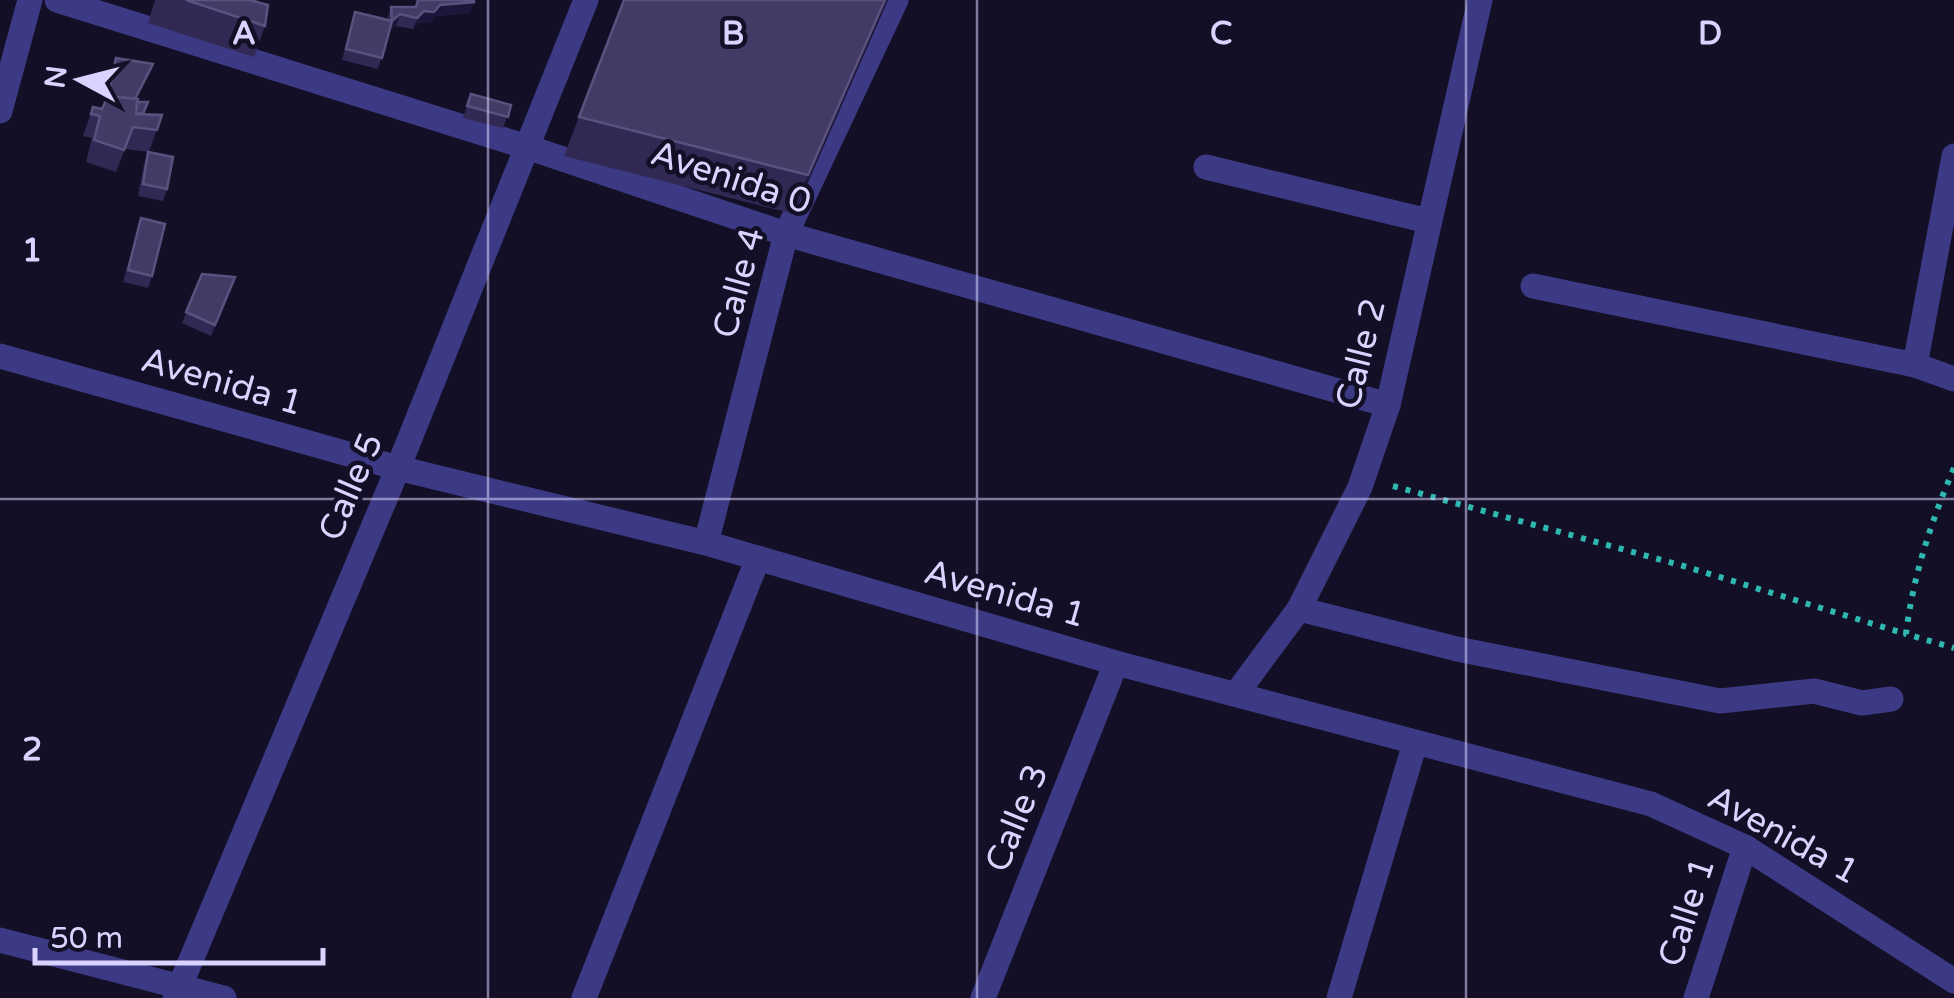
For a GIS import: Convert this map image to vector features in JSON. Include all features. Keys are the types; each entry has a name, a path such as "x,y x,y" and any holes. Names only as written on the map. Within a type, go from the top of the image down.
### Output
{"street":[{"path":"0,111 30,0"},
{"name":"Avenida 0","path":"57,0 528,147 786,234 1388,406"},
{"name":"Calle 5","path":"178,992 398,468 586,0"},
{"name":"Calle 4","path":"706,543 786,234 896,0"},
{"name":"Calle 2","path":"1236,694 1298,609 1363,478 1388,406 1480,0"},
{"path":"1915,364 1954,156"},
{"path":"1206,167 1428,222"},
{"path":"1533,286 1915,364 1954,379"},
{"name":"Avenida 1","path":"0,356 398,468 706,543 1116,663 1651,804 1745,846 1954,980"},
{"path":"584,998 758,558"},
{"path":"1298,609 1457,649 1720,701 1814,691 1862,703 1891,699"},
{"name":"Calle 3","path":"982,998 1116,663"},
{"path":"1339,998 1415,743"},
{"name":"Calle 1","path":"1696,998 1745,846"},
{"path":"0,940 178,992 224,998"}],"path":[{"path":"1906,634 1911,591 1954,468"},
{"path":"1363,478 1688,566 1954,648"}],"building":[{"path":"186,0 249,0 268,5 265,26"},
{"path":"418,0 474,2 440,5 434,12 424,11 417,18 400,14 392,21 391,7 416,7"},
{"path":"624,0 885,0 808,175 579,117"},
{"path":"355,12 392,21 382,58 346,49"},
{"path":"116,58 153,64 135,99 108,96"},
{"path":"471,94 511,105 508,117 467,106"},
{"path":"108,96 138,99 136,114 162,115 157,130 133,127 124,150 94,140 100,116 91,114 93,107 102,109"},
{"path":"137,102 148,102 143,114 136,113"},
{"path":"148,152 173,157 167,189 143,184"},
{"path":"141,218 165,224 152,276 128,270"},
{"path":"202,274 235,277 215,325 186,312"}]}
